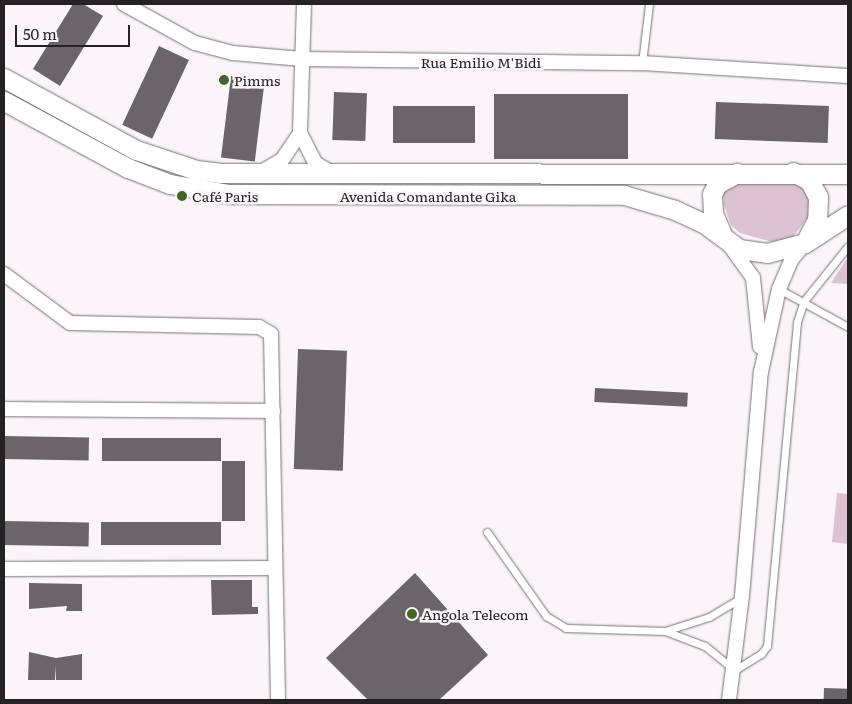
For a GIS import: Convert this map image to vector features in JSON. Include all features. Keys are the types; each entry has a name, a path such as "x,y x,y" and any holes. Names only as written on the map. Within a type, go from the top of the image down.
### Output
{"street":[{"name":"Rua Emilio M'Bidi","path":"124,4 195,43 232,53 302,59 642,63 848,76"},
{"path":"249,175 276,165 292,149 300,133 304,4"},
{"name":"Avenida Comandante Gika","path":"4,78 136,150 196,170 249,175 350,176 743,172 848,174"},
{"name":"Avenida Comandante Gika","path":"4,101 128,168 200,190 293,196 624,195 675,210 704,224 727,242 767,253 805,242 848,215"},
{"path":"300,133 315,163 330,172 350,176"},
{"path":"743,172 725,178 712,194 716,225 752,278 761,372"},
{"path":"729,700 735,670 761,372 779,289 792,259 805,242 817,220 818,197 809,180 792,172"},
{"path":"4,274 70,323 266,329 273,340 278,700"},
{"path":"4,409 273,411"},
{"path":"4,569 275,568"},
{"path":"735,670 736,700"}],"lane":[{"path":"642,63 649,4"},
{"path":"665,631 705,646 735,670 761,654 767,646 797,322 804,302 848,246"},
{"path":"779,289 848,327"},
{"path":"487,532 557,625 665,631 697,623 742,596"}],"shaded area":[{"path":"731,179 805,180 814,199 811,214 791,239 776,243 740,233 731,225 724,205 723,191"},
{"path":"848,259 848,284 831,283 846,260"},
{"path":"837,493 848,494 848,544 832,542"}],"building":[{"path":"73,4 83,4 103,16 60,86 33,69"},
{"path":"159,46 189,60 152,139 122,125"},
{"path":"231,76 265,80 255,162 221,157"},
{"path":"334,92 367,93 365,141 332,140"},
{"path":"494,94 628,94 628,159 494,159"},
{"path":"716,102 829,106 828,143 715,139"},
{"path":"393,106 475,106 475,143 393,143"},
{"path":"298,349 347,351 343,471 294,469"},
{"path":"595,388 688,393 687,407 594,402"},
{"path":"4,436 89,437 89,460 4,459"},
{"path":"102,438 221,438 221,461 102,461"},
{"path":"222,461 245,461 245,521 222,521"},
{"path":"4,521 89,522 89,546 4,545"},
{"path":"101,522 221,522 221,545 101,545"},
{"name":"Angola Telecom","path":"415,573 488,655 439,700 368,700 326,658"},
{"path":"211,580 252,580 252,607 258,607 258,614 212,615"},
{"path":"29,583 82,584 82,611 66,611 67,606 29,609"},
{"path":"29,652 56,658 82,654 82,680 56,680 56,665 55,680 28,680"},
{"path":"824,688 848,689 848,700 824,700"}],"place":[{"name":"Pimms","path":"224,80"},
{"name":"Café Paris","path":"182,196"},
{"name":"Angola Telecom","path":"412,614"}]}
